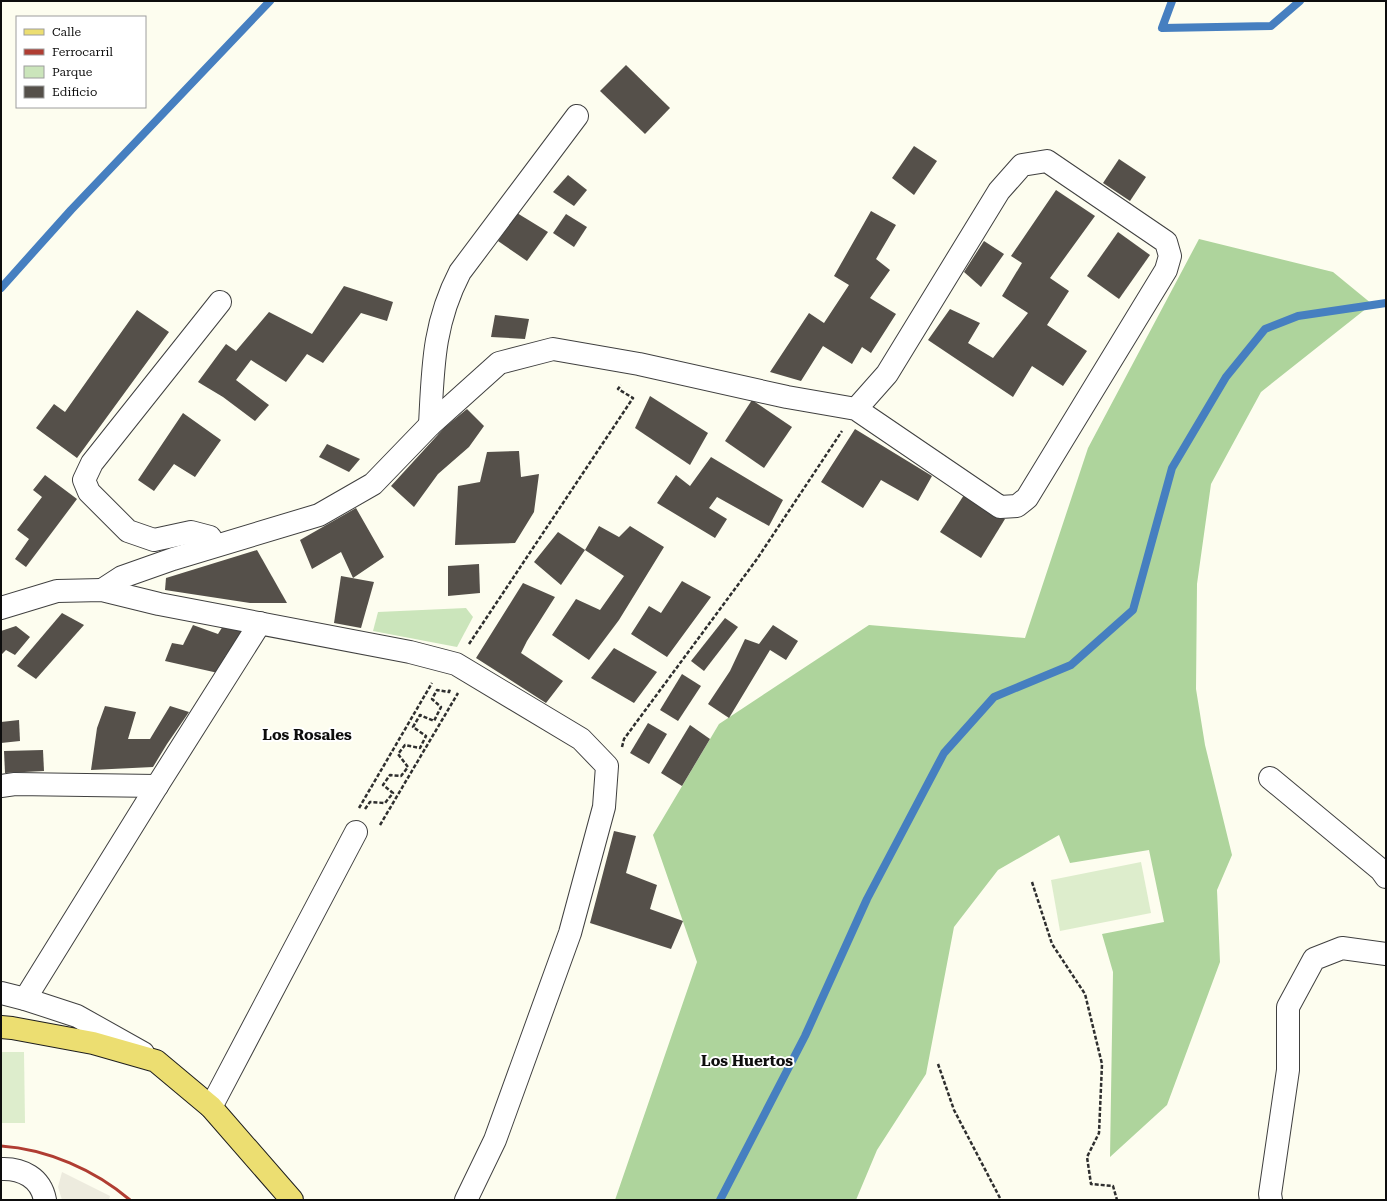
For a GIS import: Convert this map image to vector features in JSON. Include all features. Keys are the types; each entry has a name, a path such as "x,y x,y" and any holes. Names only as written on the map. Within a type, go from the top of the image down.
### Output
{"main road":[{"path":"1,1027 93,1043 156,1061 211,1107 292,1200"}],"street":[{"path":"430,424 436,336 448,295 460,272 577,116"},
{"path":"102,590 122,577 215,545 319,515 373,484 430,424 499,363 553,349 640,364 787,397 856,409 1000,507 1017,506 1027,498 1166,270 1170,256 1166,242 1047,161 1022,165 999,191 887,374 856,409"},
{"path":"215,545 210,537 191,532 154,540 128,531 89,492 84,480 92,464 220,302"},
{"path":"1,608 56,591 102,590 159,604 410,652 457,666 581,739 608,766 604,807 570,933 495,1140 466,1200"},
{"path":"25,999 260,623"},
{"path":"1270,778 1381,870 1386,877"},
{"path":"1,786 15,784 157,786"},
{"path":"211,1107 356,832"},
{"path":"1272,1200 1270,1194 1288,1070 1288,1007 1314,959 1342,948 1386,954"},
{"path":"1,993 25,999 77,1016 156,1061"},
{"path":"1,1169 16,1170 29,1175 39,1184 45,1197"}],"path":[{"path":"356,832 352,821 457,666 633,398 618,389 640,364"},
{"path":"608,766 620,757 624,739 757,559 856,409"},
{"path":"356,832 367,827 374,821 363,813 370,802 385,803 393,793 383,785 390,775 401,776 408,766 398,754 405,745 420,748 426,736 413,727 420,715 434,720 441,707 432,699 437,690 448,692 453,684 447,680 457,666"},
{"path":"356,832 375,833 457,666"},
{"path":"1032,882 1052,944 1085,994 1102,1064 1099,1133 1087,1157 1091,1184 1113,1186 1117,1200"},
{"path":"938,1064 954,1110 1001,1200"}],"green space":[{"path":"1199,239 1333,272 1372,304 1261,392 1211,484 1197,584 1196,689 1205,745 1232,855 1217,890 1220,962 1167,1105 1110,1157 1113,972 1102,934 1164,922 1149,850 1070,863 1059,835 998,870 954,927 926,1074 877,1150 856,1200 615,1200 697,962 653,835 719,724 869,625 1025,638 1088,448"},
{"path":"466,608 473,617 457,647 373,631 378,612"},
{"path":"1141,862 1151,913 1060,931 1051,880"},
{"path":"1,1052 24,1052 25,1123 1,1123"}],"shaded area":[{"path":"62,1172 110,1196 109,1200 62,1200 58,1187"}],"building":[{"path":"626,65 670,108 645,134 600,91"},
{"path":"914,146 937,161 914,195 892,178"},
{"path":"1119,159 1146,177 1130,201 1103,183"},
{"path":"568,175 587,190 574,206 553,192"},
{"path":"1056,190 1095,216 1050,278 1069,291 1047,325 1087,351 1063,386 1032,366 1013,397 928,340 950,309 980,323 968,343 993,358 1028,313 1002,296 1022,263 1011,256"},
{"path":"871,211 896,225 876,259 890,270 870,298 896,314 871,353 862,347 852,364 823,346 801,381 770,372 809,313 824,323 849,285 834,276"},
{"path":"517,213 548,232 527,261 498,241"},
{"path":"566,214 587,227 574,247 553,233"},
{"path":"1118,232 1150,255 1119,299 1087,276"},
{"path":"984,241 1004,254 981,287 964,272"},
{"path":"344,286 393,302 387,321 361,313 323,363 307,354 286,382 251,360 236,380 269,405 255,421 223,397 198,382 226,344 236,351 269,312 312,334"},
{"path":"137,310 169,332 77,458 36,428 54,404 65,412"},
{"path":"495,315 529,319 525,339 491,337"},
{"path":"650,396 708,433 690,465 635,428"},
{"path":"752,400 792,427 764,468 725,441"},
{"path":"467,409 484,426 469,447 438,474 414,507 391,486 445,427"},
{"path":"183,413 221,440 195,477 174,464 154,491 138,480"},
{"path":"855,429 932,476 918,501 881,480 863,508 821,482"},
{"path":"327,444 360,459 349,472 319,457"},
{"path":"519,451 521,477 539,474 534,512 515,543 455,545 458,486 480,482 487,452"},
{"path":"711,457 783,500 769,526 717,497 709,508 727,519 715,538 657,503 676,475 690,486"},
{"path":"45,475 77,499 26,567 15,559 29,539 17,530 42,497 33,490"},
{"path":"964,495 1005,519 981,558 940,532"},
{"path":"356,508 384,557 353,578 341,552 312,569 300,540"},
{"path":"599,526 619,537 630,526 664,547 619,620 589,660 552,635 576,599 600,610 624,576 585,550"},
{"path":"558,532 585,550 561,585 534,562"},
{"path":"257,550 287,603 250,603 165,590 166,578"},
{"path":"479,564 480,593 448,596 448,566"},
{"path":"341,576 374,582 361,628 334,623"},
{"path":"682,581 711,597 667,657 631,634 649,606 661,613"},
{"path":"523,583 555,597 521,653 563,681 546,703 476,658"},
{"path":"62,613 84,625 36,679 17,666"},
{"path":"725,618 738,627 704,671 691,661"},
{"path":"193,625 218,634 223,626 245,632 226,655 218,673 165,661 172,643 183,645"},
{"path":"773,625 798,641 786,660 770,650 729,718 708,704 730,671 745,639 759,644"},
{"path":"16,626 30,637 15,655 6,650 1,655 1,631"},
{"path":"614,648 657,672 634,703 591,678"},
{"path":"682,674 701,686 678,721 660,710"},
{"path":"105,706 136,712 128,739 150,739 170,706 189,712 153,767 91,770 97,728"},
{"path":"19,720 20,741 1,743 1,722"},
{"path":"648,723 667,734 649,764 630,753"},
{"path":"690,725 710,739 682,786 661,773"},
{"path":"43,750 44,771 5,773 4,751"},
{"path":"614,831 636,836 626,873 657,885 650,909 683,921 671,949 590,923"}],"waterway":[{"path":"1,288 71,210 270,1"},
{"path":"1172,1 1162,28 1271,26 1300,1"},
{"path":"720,1200 805,1036 867,899 944,753 994,697 1071,665 1133,610 1172,468 1226,377 1265,329 1298,316 1386,303"}],"railway":[{"path":"1,1146 36,1151 70,1163 102,1179 130,1200"}],"district":[{"name":"Los Rosales","path":"307,735"},
{"name":"Los Huertos","path":"747,1061"}]}
